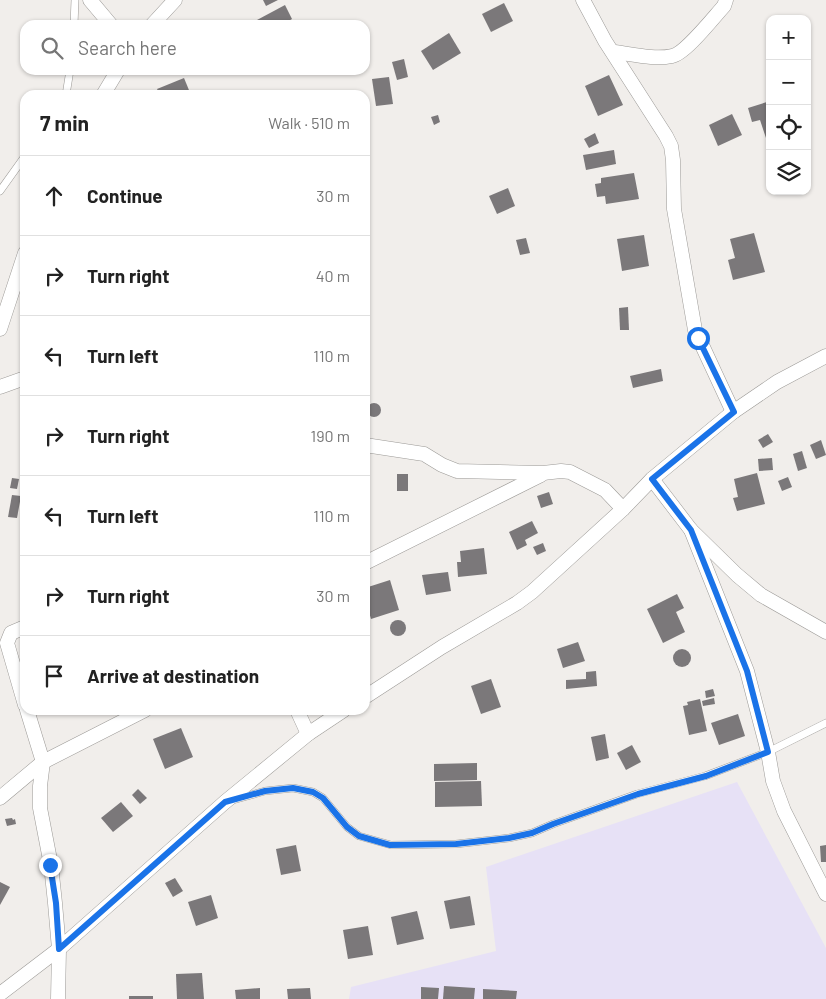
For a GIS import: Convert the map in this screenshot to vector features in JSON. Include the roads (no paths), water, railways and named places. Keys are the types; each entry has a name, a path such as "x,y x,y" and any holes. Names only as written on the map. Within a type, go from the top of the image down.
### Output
{"street":[{"path":"90,0 107,20"},
{"path":"157,20 175,0"},
{"path":"583,0 671,146 674,209 695,330 734,412"},
{"path":"614,52 658,57 672,56 683,51 724,6 726,0"},
{"path":"106,90 115,75"},
{"path":"0,329 20,268"},
{"path":"370,694 532,592 623,509 652,479 734,412 777,382 826,356"},
{"path":"0,387 20,380"},
{"path":"370,446 424,454 442,465 457,470 570,472 605,490 623,509"},
{"path":"370,560 543,473"},
{"path":"652,479 691,530 737,574 761,595 826,632"},
{"path":"691,530 747,671 768,752 773,781 784,811 826,894"},
{"path":"20,629 11,633 7,643 10,660 20,690"},
{"path":"29,715 43,762 40,808 56,903 59,949 58,999"},
{"path":"0,798 43,762 135,715"},
{"path":"299,715 308,734"},
{"path":"0,994 59,949 225,802 308,734 336,715"}],"lane":[{"path":"74,20 75,0"},
{"path":"67,90 69,75"},
{"path":"0,190 20,163"},
{"path":"225,802 265,791 293,788 313,792 323,798 347,827 359,836 390,845 456,844 509,838 532,833 638,794 706,776 768,752 826,723"}]}
